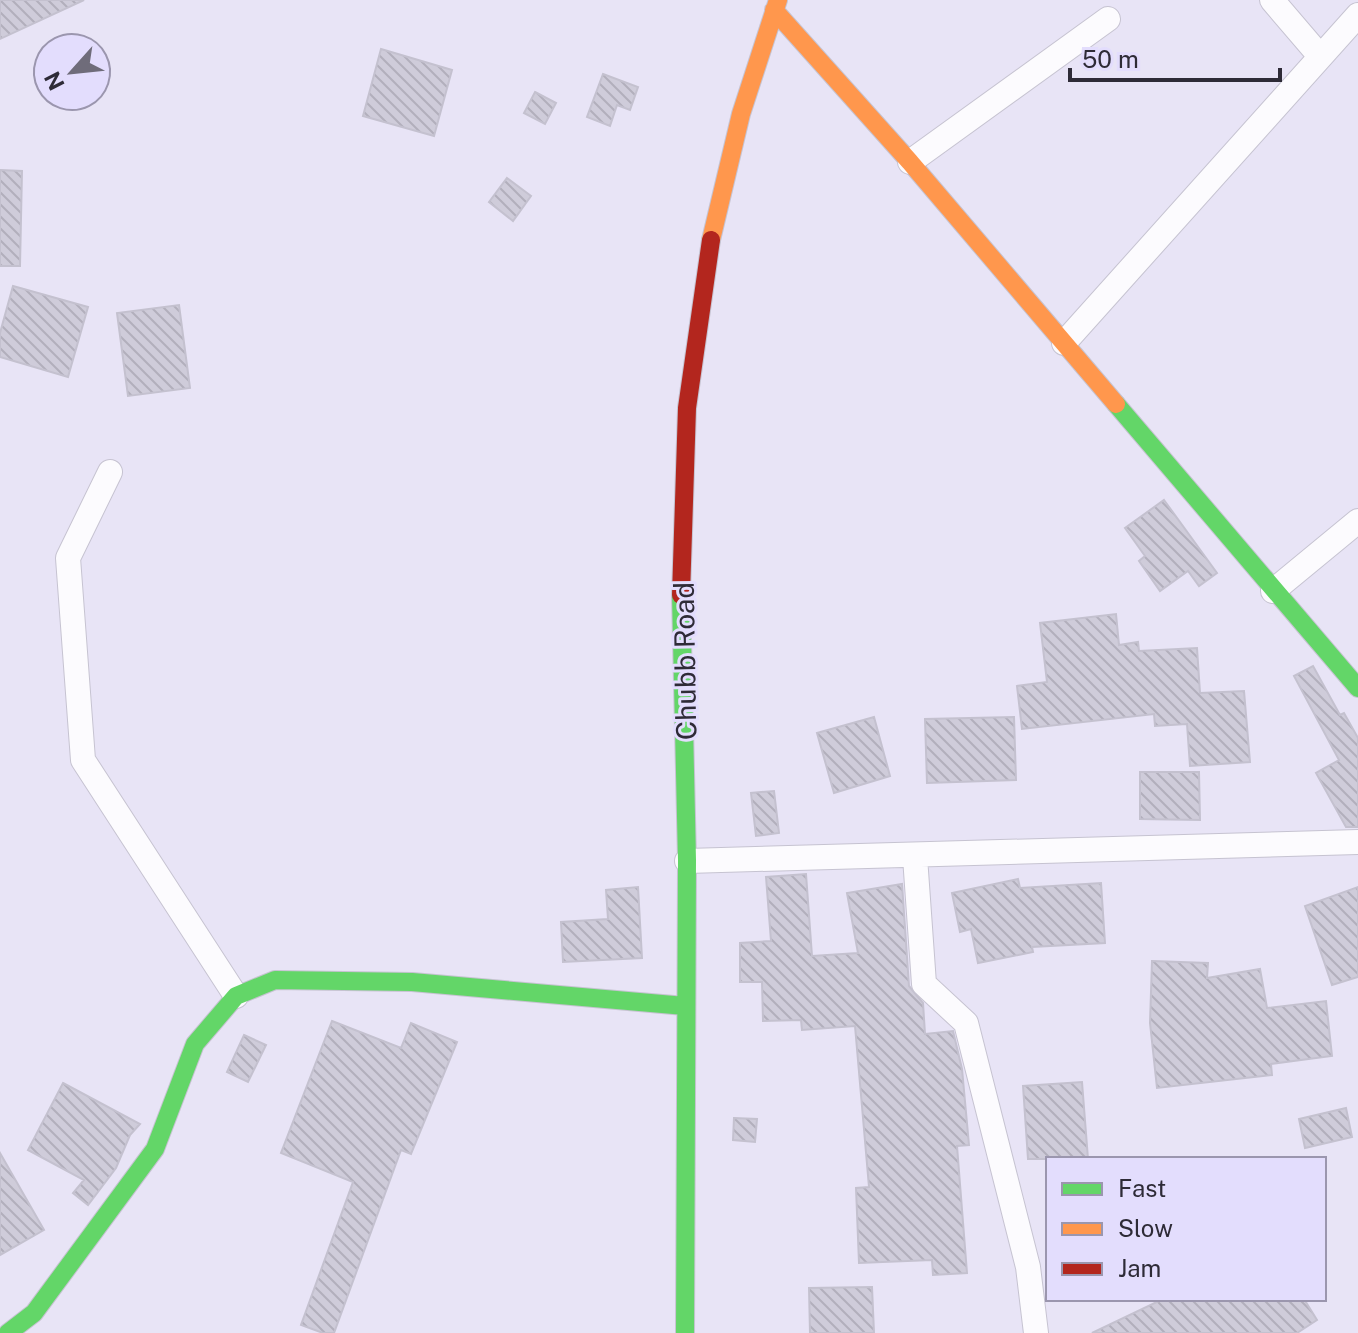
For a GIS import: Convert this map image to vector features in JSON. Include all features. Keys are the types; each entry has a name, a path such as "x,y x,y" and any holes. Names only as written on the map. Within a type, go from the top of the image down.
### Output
{"street":[{"path":"1272,0 1319,55"},
{"path":"776,5 1358,688"},
{"name":"Chubb Road","path":"685,1333 687,861 683,469 697,307 711,224 727,159 776,5"},
{"path":"1064,343 1358,15"},
{"path":"910,162 1108,19"},
{"path":"110,472 68,558 83,760 236,996"},
{"path":"1273,591 1358,521"},
{"path":"687,861 915,857 1358,842"},
{"path":"915,857 924,984 966,1023 976,1075 1028,1267 1036,1333"},
{"path":"3,1333 34,1323 155,1149 195,1044 236,996 275,980 412,982 685,1006"}],"building":[{"path":"0,0 84,0 0,39"},
{"path":"381,49 452,70 434,136 363,116"},
{"path":"603,74 638,87 630,110 617,105 610,126 587,117"},
{"path":"535,92 556,103 545,124 524,113"},
{"path":"0,170 22,171 20,266 0,266"},
{"path":"507,178 531,196 513,221 489,202"},
{"path":"13,286 88,307 68,377 0,357 0,333"},
{"path":"179,305 190,388 128,396 117,313"},
{"path":"1164,500 1217,573 1199,586 1188,571 1160,591 1139,561 1145,556 1125,528"},
{"path":"1116,614 1119,645 1138,642 1139,651 1197,648 1200,693 1244,691 1250,762 1190,766 1187,724 1155,726 1154,714 1022,729 1017,686 1047,682 1040,623"},
{"path":"1313,666 1340,715 1344,713 1358,738 1358,827 1346,827 1316,773 1339,760 1294,676"},
{"path":"874,717 890,776 834,793 817,733"},
{"path":"1014,717 1016,780 927,783 925,719"},
{"path":"1140,772 1199,772 1200,820 1140,819"},
{"path":"774,791 779,833 756,836 751,793"},
{"path":"806,874 812,956 858,953 847,893 902,884 909,986 923,1003 925,1034 953,1031 962,1069 969,1145 957,1146 967,1273 933,1275 932,1260 859,1263 856,1188 869,1187 855,1026 802,1030 801,1020 763,1021 762,982 740,982 740,943 771,941 766,877"},
{"path":"1018,879 1020,888 1101,883 1105,943 1032,947 1033,952 978,963 971,929 960,932 952,893"},
{"path":"638,887 642,958 563,962 561,922 608,919 606,890"},
{"path":"1358,887 1358,977 1332,985 1305,906"},
{"path":"1152,961 1208,963 1207,978 1260,969 1267,1008 1326,1001 1332,1056 1271,1064 1272,1075 1157,1088 1150,1023"},
{"path":"332,1021 401,1048 411,1023 457,1042 411,1154 401,1150 334,1333 323,1333 301,1325 353,1182 281,1153"},
{"path":"244,1035 266,1045 248,1082 227,1072"},
{"path":"1082,1082 1088,1157 1028,1159 1023,1086"},
{"path":"63,1083 140,1124 130,1135 116,1168 88,1205 73,1193 84,1180 28,1150"},
{"path":"1346,1108 1352,1137 1305,1148 1299,1119"},
{"path":"734,1118 757,1119 755,1142 733,1140"},
{"path":"0,1153 44,1230 0,1255"},
{"path":"872,1287 874,1333 810,1333 809,1288"},
{"path":"1159,1301 1305,1301 1317,1320 1297,1333 1092,1333"}],"traffic: fast":[{"path":"1116,404 1358,688"},
{"path":"681,595 687,860 685,1333"},
{"path":"8,1333 34,1313 155,1149 195,1044 236,996 275,980 412,982 685,1006"}],"traffic: slow":[{"path":"711,240 741,114 778,0"},
{"path":"774,10 910,162 1116,404"}],"traffic: jam":[{"path":"681,595 687,408 711,240"}]}
